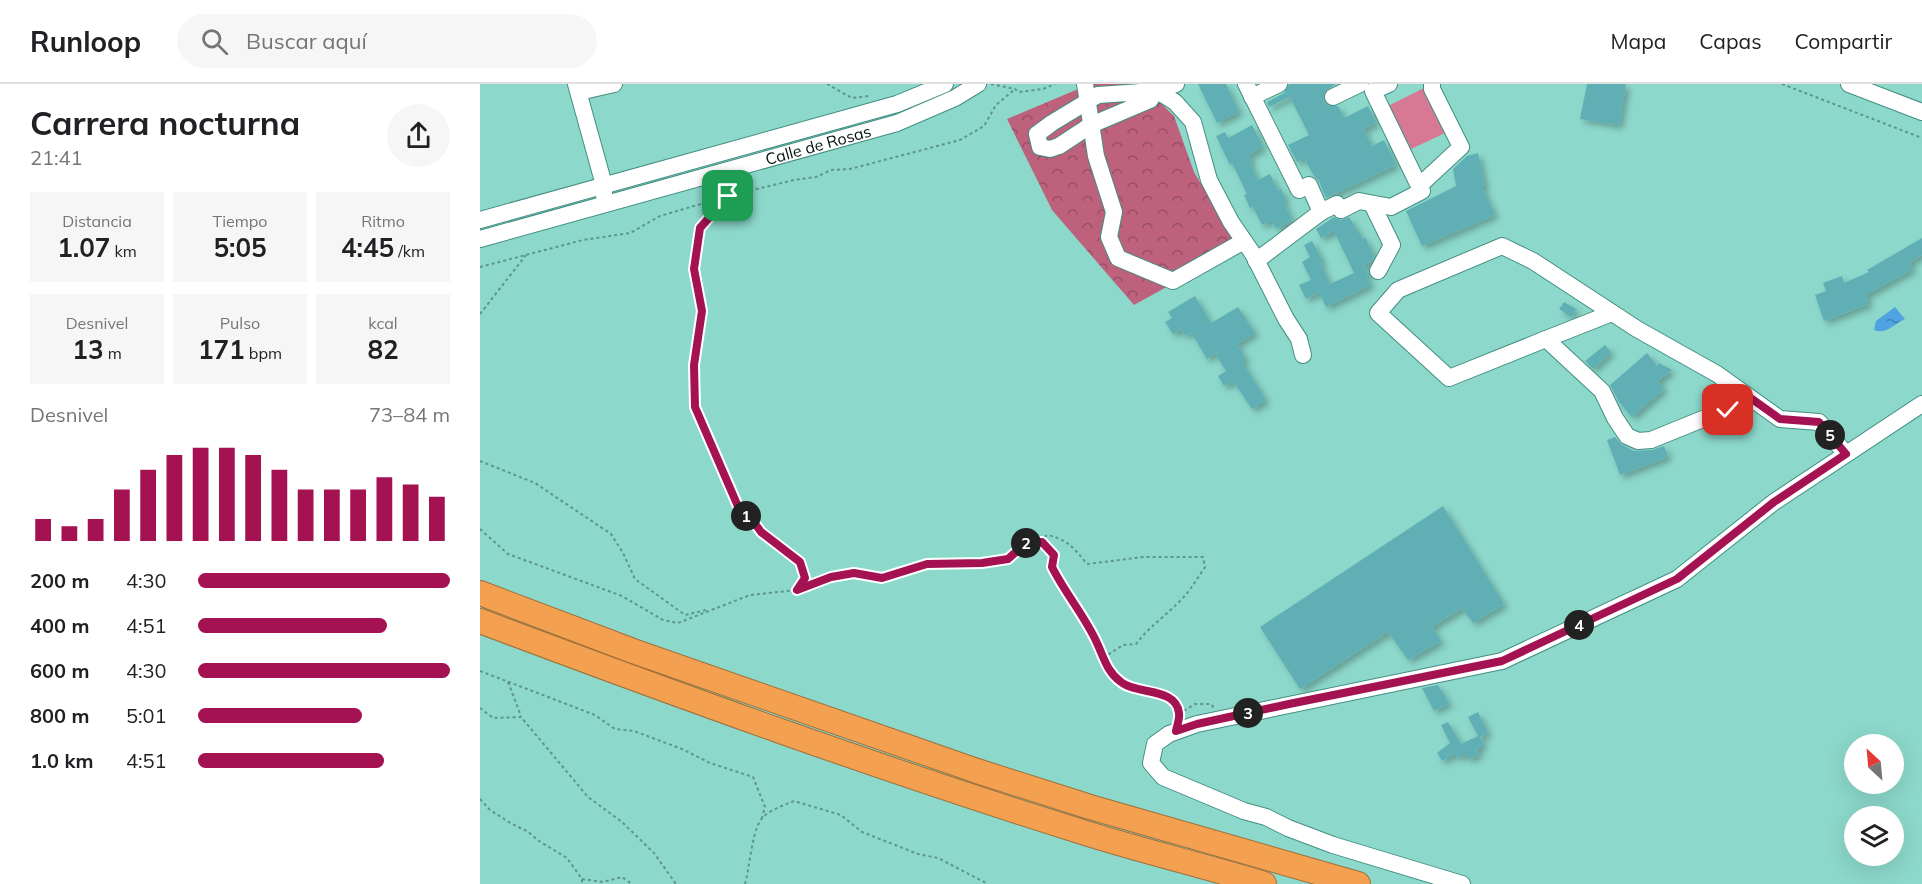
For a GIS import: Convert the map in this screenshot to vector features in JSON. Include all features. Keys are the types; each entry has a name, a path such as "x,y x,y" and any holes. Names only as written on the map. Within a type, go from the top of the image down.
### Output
{"highway":[{"path":"480,593 633,651 977,771 1090,807 1358,884"},
{"path":"480,621 774,730 1004,807 1146,851 1185,860 1264,884"},
{"path":"1146,851 1178,869 1226,884"}],"street":[{"path":"604,204 604,186 578,88 614,84"},
{"name":"Calle de Rosas","path":"480,220 897,104 945,84"},
{"name":"Calle de Rosas","path":"480,239 897,123 955,98 978,84"},
{"path":"1086,92 1098,95 1176,84"},
{"path":"1279,84 1249,90 1299,190 1309,185 1321,212"},
{"path":"1333,97 1389,84"},
{"path":"1419,186 1461,147 1432,89 1432,84"},
{"path":"1849,84 1922,112"},
{"path":"1874,84 1922,106"},
{"path":"1086,92 1037,134 1040,147 1050,149 1059,146 1091,125 1150,100 1151,88"},
{"path":"1151,88 1175,102 1193,122 1209,180 1299,339 1303,354"},
{"path":"1256,261 1321,212 1337,204 1341,210 1359,201 1391,207 1422,191 1368,88"},
{"path":"1086,92 1096,156 1114,212 1109,237 1118,258 1173,281 1244,240"},
{"path":"1372,204 1392,245 1378,271"},
{"path":"1612,313 1449,378 1378,313 1398,290 1502,246 1533,261 1612,313 1636,329 1717,374 1780,419 1819,422 1846,454"},
{"path":"1546,339 1602,391 1627,436 1638,441 1651,440 1752,399"},
{"path":"1462,884 1333,845 1163,777 1152,763 1155,744 1169,734 1197,724 1502,661 1677,579 1774,502 1922,404"}],"path":[{"path":"827,84 852,98 875,96"},
{"path":"991,84 1019,92 1043,89 1055,84"},
{"path":"1782,84 1922,138"},
{"path":"480,267 583,240 630,233 660,216 728,196 816,177 831,170 850,169 960,140 984,126 996,105 1015,89"},
{"path":"728,196 700,228 694,269 702,311 694,365 695,407 740,511 753,521 761,532 800,562 805,578 797,590"},
{"path":"480,314 526,255"},
{"path":"480,462 535,483 611,534 623,553 634,579 685,615 713,609"},
{"path":"480,529 508,554 622,596 663,620 678,623 750,595 797,590 831,577 854,573 882,578 927,564 982,563 1008,559 1027,542 1042,542 1054,555 1052,567 1097,643 1108,669 1122,683 1143,691 1164,695 1176,702 1179,714 1176,731"},
{"path":"1039,542 1047,536 1061,538 1075,549 1087,564 1143,557 1203,557 1205,567 1194,585 1180,601 1150,626 1136,644 1124,645 1103,658"},
{"path":"480,671 595,715 615,729 634,731 682,749 710,763 753,777 765,807 756,831 750,870 745,884"},
{"path":"508,682 521,717 588,796 622,822 654,853 676,884"},
{"path":"480,708 493,718 521,717"},
{"path":"480,799 490,810 567,858 582,879 582,884"},
{"path":"762,818 794,801 841,815 862,832 918,854 938,858 988,884"},
{"path":"582,879 603,882 622,877 632,884"}],"green space":[{"path":"1090,84 1141,84 1174,116 1194,172 1239,247 1134,305 1052,210 1007,119"}],"shaded area":[{"path":"1424,88 1445,133 1407,151 1386,107"}],"water":[{"path":"1895,307 1905,319 1886,330 1874,330 1876,321"}],"building":[{"path":"1198,84 1226,84 1239,112 1217,123"},
{"path":"1289,84 1336,84 1325,91 1323,101 1328,106 1338,106 1344,118 1368,106 1376,123 1363,129 1372,146 1384,140 1396,165 1326,198 1319,181 1304,158 1297,162 1288,145 1309,135 1290,97 1269,107 1267,102 1284,93"},
{"path":"1587,84 1626,84 1619,125 1580,119"},
{"path":"1252,125 1263,147 1249,155 1252,160 1249,161 1258,180 1270,174 1278,191 1281,189 1286,200 1283,201 1292,220 1276,229 1272,220 1262,225 1253,207 1250,208 1244,195 1247,194 1216,136 1225,132 1228,138"},
{"path":"1478,153 1485,187 1482,187 1495,215 1422,246 1406,211 1456,186 1453,169 1467,156"},
{"path":"1334,217 1341,220 1349,217 1363,239 1365,237 1374,256 1364,265 1371,285 1326,307 1319,292 1306,299 1299,285 1311,280 1302,262 1310,257 1304,245 1312,241 1323,262 1320,263 1330,284 1354,273 1334,231 1321,238 1316,229"},
{"path":"1922,238 1922,255 1909,263 1913,269 1866,295 1869,304 1824,321 1815,295 1826,291 1823,283 1842,276 1844,283 1869,272 1867,270"},
{"path":"1195,296 1211,323 1238,307 1255,333 1237,344 1246,359 1242,361 1266,400 1252,409 1233,381 1224,386 1218,376 1226,371 1215,353 1207,359 1191,332 1185,336 1181,329 1173,334 1165,322 1172,318 1168,312"},
{"path":"1564,302 1576,309 1571,317 1559,309"},
{"path":"1605,345 1611,352 1593,369 1585,361"},
{"path":"1647,353 1657,366 1659,363 1672,370 1658,381 1664,389 1632,417 1619,402 1610,385"},
{"path":"1615,437 1622,445 1634,451 1652,450 1664,446 1668,457 1620,475 1607,440"},
{"path":"1443,506 1504,604 1473,623 1462,608 1432,627 1441,641 1408,660 1388,632 1300,689 1260,627"},
{"path":"1438,685 1449,703 1434,711 1422,688"},
{"path":"1478,712 1488,733 1480,737 1484,744 1477,749 1479,755 1469,759 1465,754 1457,758 1456,753 1442,761 1437,753 1450,743 1441,725 1448,722 1461,744 1478,736 1468,717"}],"route":[{"path":"728,196 700,228 694,269 702,311 694,365 695,407 740,511 753,521 761,532 800,562 805,578 797,590 831,577 854,573 882,578 927,564 982,563 1008,559 1027,542 1042,542 1054,555 1052,567 1097,643 1108,669 1122,683 1143,691 1164,695 1176,702 1179,714 1176,731 1197,724 1289,704 1502,661 1677,579 1774,502 1846,454 1819,422 1780,419 1752,399 1728,410"}]}
